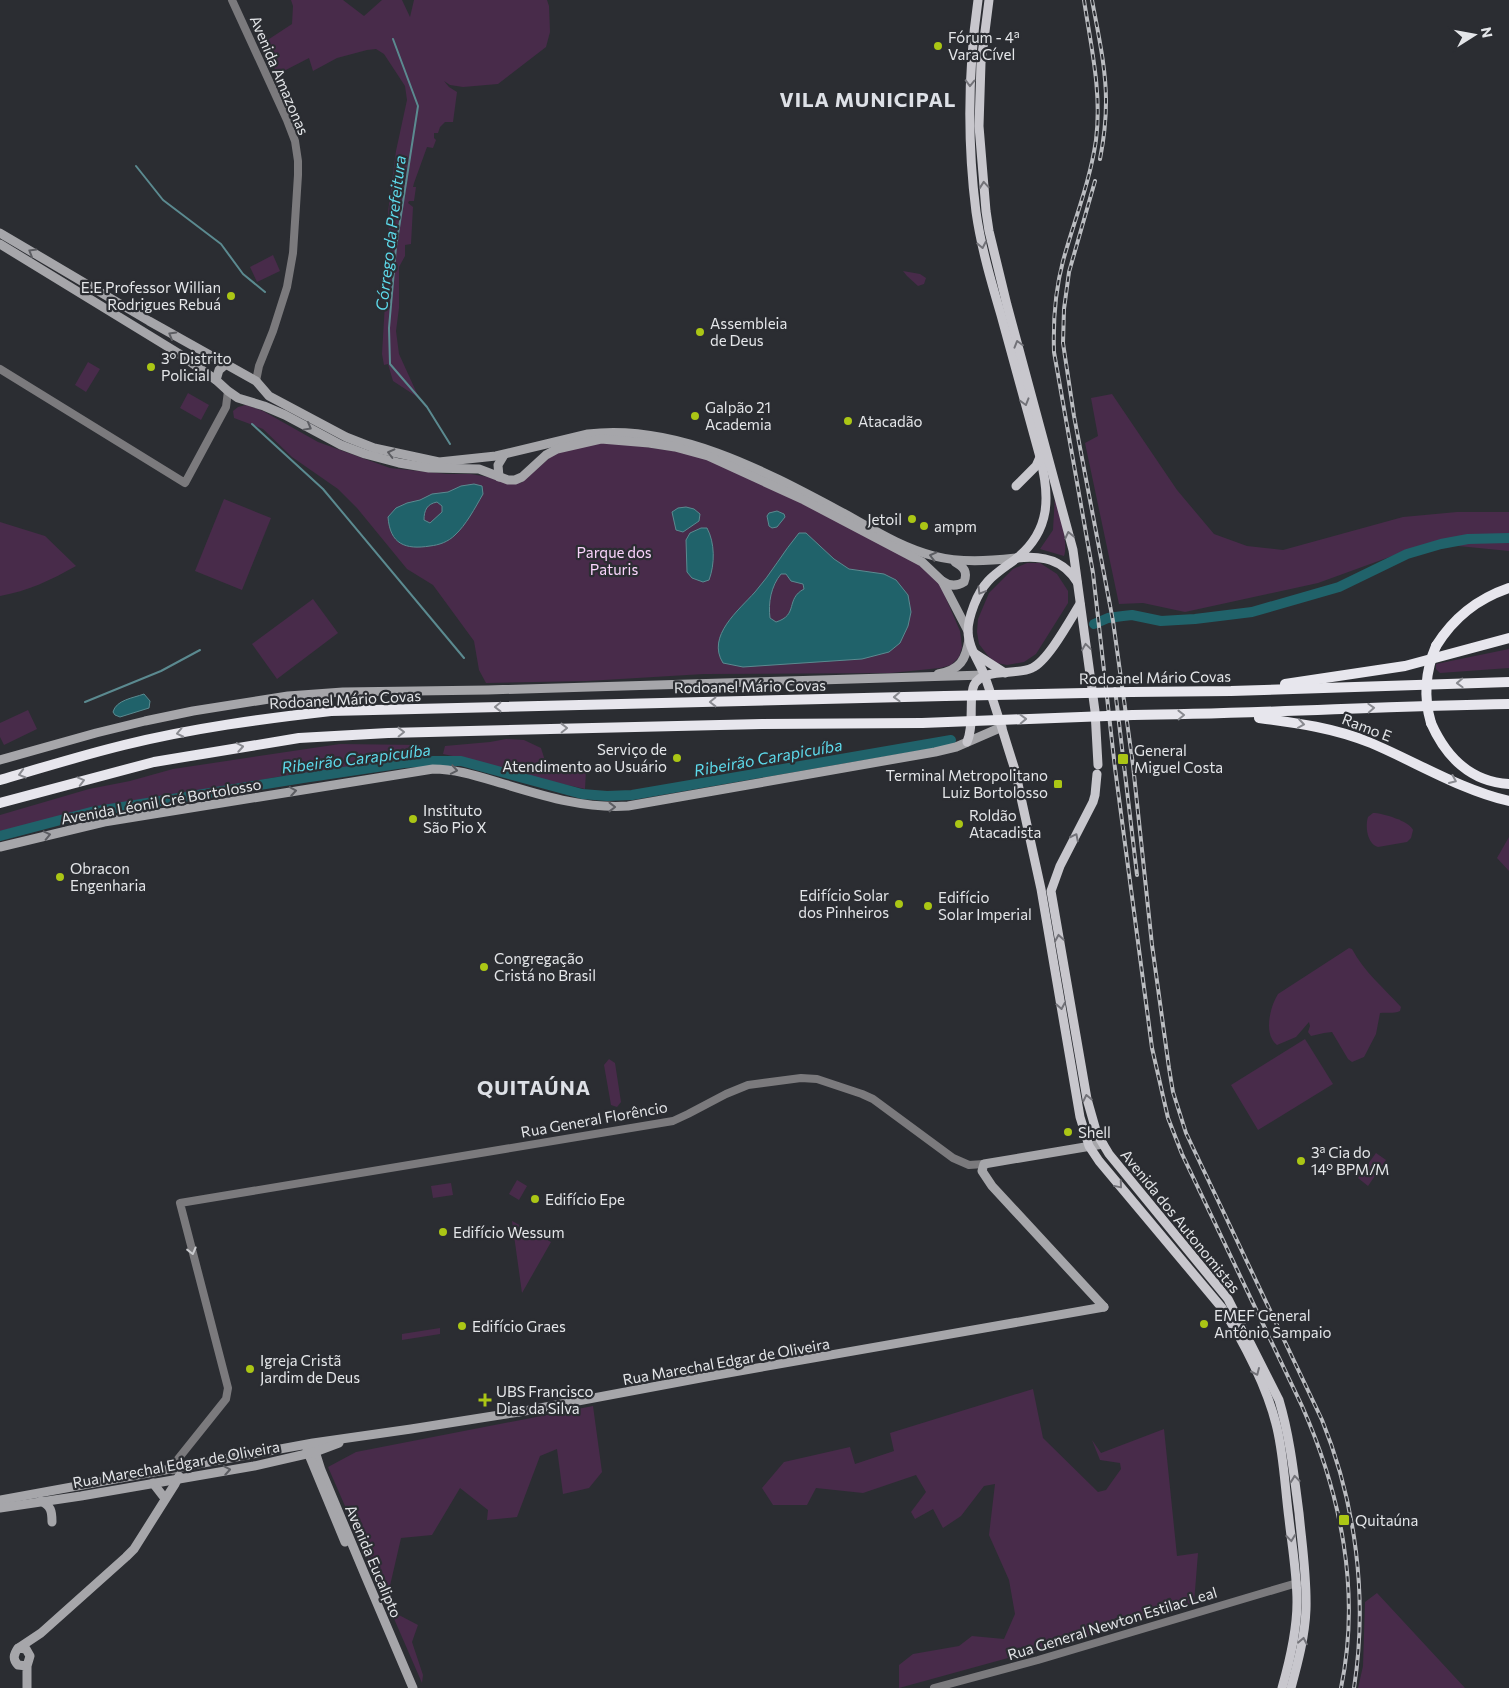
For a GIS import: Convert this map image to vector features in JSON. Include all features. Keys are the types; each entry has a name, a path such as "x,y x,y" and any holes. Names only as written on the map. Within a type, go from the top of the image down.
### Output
{"highway":[{"path":"1509,588 1489,596 1470,607 1445,632 1431,658 1426,684 1426,704 1431,723 1443,746 1459,764 1480,777 1509,784"},
{"path":"1231,692 1381,670 1509,638"},
{"name":"Rodoanel Mário Covas","path":"0,780 117,747 186,732 256,720 331,711 1131,692 1231,692 1509,682"},
{"path":"0,803 154,762 299,738 388,733 743,724 922,723 1509,704"},
{"name":"Ramo E","path":"1235,714 1319,726 1352,735 1480,792 1509,801"}],"main road":[{"path":"913,678 943,673 954,669 960,664 967,650 972,612 977,598 985,584 1000,569 1016,558 1035,537 1046,509 1047,489 1040,457 984,252 976,213 971,157 970,87 978,0"},
{"name":"Avenida dos Autonomistas","path":"989,0 981,63 978,126 987,217 1007,305 1070,535 1095,711 1097,786 1092,802 1060,866 1051,891 1087,1099 1092,1121 1103,1144 1228,1300 1279,1400 1292,1453 1304,1556 1306,1596 1304,1631 1291,1688"},
{"path":"0,233 156,325 246,375 257,382 269,396 346,437 374,448 439,462 504,454 601,433 650,436 689,444 720,454 806,494 909,549 950,560 981,561 1033,556 1055,561 1065,567 1073,575 1077,583"},
{"path":"0,244 142,331 216,380 238,398 278,412 340,445 365,454 399,463 429,468 479,469 508,480 515,480 522,477 546,455 557,449 602,439 649,443 703,454 804,500 922,562 946,584 959,585 964,582 966,577 964,568 950,560"},
{"path":"216,380 219,370 226,364"},
{"path":"248,402 256,394 257,382"},
{"path":"523,450 531,461 532,469"},
{"path":"499,477 498,466 504,454"},
{"path":"1016,486 1036,466 1040,457"},
{"path":"942,581 968,635 974,653 1005,673"},
{"path":"0,760 145,721 193,711 288,696 343,692 488,690 913,678 984,675 1026,670 1038,665 1080,604"},
{"name":"Avenida dos Autonomistas","path":"974,653 984,675 1018,780 1041,889 1080,1117 1090,1146 1104,1168 1222,1308 1234,1326 1268,1399 1277,1427 1284,1466 1297,1583 1296,1623 1282,1688"},
{"path":"967,742 972,721 972,690 976,682 984,675"},
{"name":"Avenida Léonil Cré Bortolosso","path":"0,846 104,822 432,769 462,772 582,805 610,807 665,801 935,752 967,742 1002,727"},
{"name":"Rua General Florêncio","path":"984,1164 1103,1144"},
{"name":"Rua Marechal Edgar de Oliveira","path":"0,1508 254,1466 310,1448 353,1437 519,1412 711,1376 1104,1307 992,1186 982,1171 984,1164"},
{"name":"Rua Marechal Edgar de Oliveira","path":"0,1500 310,1448"},
{"name":"Avenida Eucalipto","path":"310,1448 407,1688"},
{"name":"Avenida Eucalipto","path":"310,1448 413,1688"},
{"path":"26,1688 22,1666 14,1657 16,1652 20,1647 42,1633 134,1549 174,1479 177,1469"},
{"path":"153,1483 163,1499"},
{"path":"41,1501 50,1507 52,1522"},
{"path":"22,1666 30,1656 42,1633"},
{"path":"20,1647 26,1649 30,1656"}],"street":[{"name":"Avenida Amazonas","path":"232,0 288,120 298,161 293,253 287,287 273,331 259,366 257,382"},
{"path":"246,375 259,366"},
{"path":"0,368 184,483 226,407 228,391"},
{"path":"226,407 238,398"},
{"name":"Rua General Florêncio","path":"177,1469 178,1459 226,1399 228,1388 180,1204 673,1120 748,1084 801,1078 817,1080 868,1096 953,1158 969,1165 984,1164"},
{"name":"Rua General Newton Estilac Leal","path":"934,1688 1038,1660 1297,1583"}],"green space":[{"path":"291,0 343,0 364,16 382,0 402,0 410,17 414,0 547,0 549,6 550,32 546,47 498,84 463,87 450,85 444,81 457,92 453,122 445,122 440,127 438,133 434,133 436,140 433,148 427,147 413,187 416,187 414,201 409,201 408,203 413,207 411,244 405,245 405,256 399,267 399,308 396,331 399,354 419,398 393,381 388,364 384,365 382,354 389,236 388,212 396,151 407,100 405,86 384,54 376,49 337,58 313,71 309,58 278,74 260,45 292,24 293,6"},
{"path":"273,255 280,271 257,282 250,267"},
{"path":"903,271 920,274 926,278 924,284 918,286"},
{"path":"88,362 100,369 86,392 75,385"},
{"path":"188,393 209,405 201,420 180,408"},
{"path":"1112,394 1177,490 1214,534 1247,546 1283,550 1403,517 1457,512 1509,512 1509,551 1428,543 1318,583 1185,612 1143,603 1119,604 1085,443 1098,436 1091,398"},
{"name":"Parque dos Paturis","path":"246,405 263,411 318,442 390,468 447,474 471,474 521,483 561,448 602,441 689,453 742,471 926,566 939,582 960,631 962,647 959,657 951,665 940,668 891,673 704,674 587,681 486,683 479,670 474,641 433,585 407,569 357,508 338,489 292,457 263,429 234,418 233,411 238,407"},
{"path":"1055,495 1064,535 1064,556 1040,549 1053,530"},
{"path":"224,499 271,518 242,590 195,571"},
{"path":"0,522 45,536 76,566 39,584 0,596"},
{"path":"1027,563 1040,563 1057,574 1068,591 1068,603 1036,654 1024,662 1007,665 997,663 989,657 979,644 977,632 978,619 989,593 1013,569"},
{"path":"313,599 338,633 277,679 252,644"},
{"path":"1509,649 1509,668 1440,673 1436,669 1436,664"},
{"path":"28,710 37,729 4,745 0,737 0,723"},
{"path":"506,739 524,740 541,748 546,764 586,770 585,789 505,771 476,761 443,754 445,746"},
{"path":"340,744 420,745 420,757 277,777 148,799 0,831 0,815 89,789 130,781 173,769"},
{"path":"1373,813 1389,816 1411,827 1413,830 1411,838 1407,842 1378,847 1374,845 1369,839 1367,825 1368,817"},
{"path":"1509,837 1509,871 1497,858"},
{"path":"1349,948 1352,949 1368,972 1401,1007 1400,1011 1380,1013 1376,1034 1364,1057 1352,1062 1348,1059 1332,1032 1311,1036 1308,1032 1309,1022 1296,1037 1277,1045 1270,1034 1269,1020 1272,1006 1278,994"},
{"path":"1305,1039 1333,1084 1258,1130 1231,1085"},
{"path":"609,1059 615,1063 621,1102 617,1107 611,1105 604,1065"},
{"path":"1376,1153 1386,1160 1368,1186 1358,1178"},
{"path":"517,1180 527,1186 519,1200 509,1194"},
{"path":"451,1183 453,1195 433,1198 431,1186"},
{"path":"512,1221 551,1242 522,1293"},
{"path":"440,1328 440,1334 402,1340 402,1334"},
{"path":"1033,1389 1043,1438 1098,1492 1106,1490 1121,1469 1120,1463 1100,1460 1092,1440 1101,1453 1164,1429 1177,1556 1198,1553 1194,1603 1085,1637 899,1688 899,1665 913,1654 959,1646 972,1636 1004,1639 1015,1614 1009,1580 989,1535 995,1484 984,1486 961,1516 943,1528 933,1509 915,1519 911,1512 926,1492 916,1475 863,1493 816,1488 807,1505 773,1505 762,1488 784,1462 850,1447 855,1464 894,1451 890,1433"},
{"path":"593,1406 602,1472 589,1488 563,1494 557,1449 540,1456 517,1517 487,1520 488,1510 460,1488 432,1535 401,1538 389,1590 397,1614 418,1625 412,1642 423,1675 422,1683 328,1467 356,1452"},
{"path":"1377,1593 1465,1688 1358,1688 1363,1666 1365,1602"}],"water":[{"path":"474,484 482,486 483,494 467,521 452,537 440,544 421,547 406,546 396,539 389,526 388,517 396,508 432,494 448,492 461,486","holes":["437,502 442,506 442,512 430,523 424,520 425,510 428,506"]},
{"path":"678,508 694,509 700,514 699,521 683,532 676,530 672,512"},
{"path":"777,511 784,514 785,517 777,527 772,528 769,526 767,516 769,513"},
{"path":"701,528 707,528 710,534 713,554 709,580 703,582 692,578 687,572 686,540 690,533"},
{"path":"799,533 806,533 834,559 849,569 884,574 896,580 908,595 911,612 908,626 900,643 889,652 862,659 743,667 723,663 719,653 721,633 733,615 761,585","holes":["781,574 786,574 791,581 803,584 804,589 795,597 787,615 776,622 770,618 769,606 771,595"]},
{"path":"144,694 150,701 149,708 120,717 113,712 121,702"}],"waterway":[{"name":"Córrego da Prefeitura","path":"393,39 418,106 396,247 389,328 390,364 427,407 450,444"},
{"path":"136,166 163,200 221,244 243,274 265,292"},
{"name":"Ribeirão Carapicuíba","path":"252,424 323,489 464,658"},
{"name":"Ribeirão Carapicuíba","path":"1094,624 1108,618 1132,615 1161,621 1252,612 1339,587 1407,554 1441,544 1468,539 1509,538"},
{"path":"85,702 161,671 200,650"},
{"name":"Ribeirão Carapicuíba","path":"0,836 91,812 404,763 461,761 582,794 632,795 951,740"}],"railway":[{"path":"1084,0 1097,87 1096,140 1086,186 1060,272 1055,306 1054,352 1093,573 1115,768 1152,1048 1168,1118 1182,1154 1302,1406 1316,1439 1327,1474 1344,1544 1348,1580 1347,1652 1341,1688"},
{"path":"1092,0 1106,88 1104,137 1100,159"},
{"path":"1095,181 1069,272 1064,309 1063,343 1074,416 1113,621 1133,765 1152,945 1173,1092 1186,1133 1322,1420 1334,1452 1351,1518 1359,1586 1360,1620 1354,1688"},
{"path":"1115,689 1137,875"}],"place":[{"name":"Fórum - 4ª Vara Cível","path":"938,46"},
{"name":"E.E Professor Willian Rodrigues Rebuá","path":"231,296"},
{"name":"Assembleia de Deus","path":"700,332"},
{"name":"3º Distrito Policial","path":"151,367"},
{"name":"Galpão 21 Academia","path":"695,416"},
{"name":"Atacadão","path":"848,421"},
{"name":"Jetoil","path":"912,519"},
{"name":"ampm","path":"924,526"},
{"name":"Serviço de Atendimento ao Usuário","path":"677,758"},
{"name":"General Miguel Costa","path":"1123,759"},
{"name":"Terminal Metropolitano Luiz Bortolosso","path":"1058,784"},
{"name":"Instituto São Pio X","path":"413,819"},
{"name":"Roldão Atacadista","path":"959,824"},
{"name":"Obracon Engenharia","path":"60,877"},
{"name":"Edifício Solar dos Pinheiros","path":"899,904"},
{"name":"Edifício Solar Imperial","path":"928,906"},
{"name":"Congregação Cristá no Brasil","path":"484,967"},
{"name":"Shell","path":"1068,1132"},
{"name":"3ª Cia do 14º BPM/M","path":"1301,1161"},
{"name":"Edifício Epe","path":"535,1199"},
{"name":"Edifício Wessum","path":"443,1232"},
{"name":"EMEF General Antônio Sampaio","path":"1204,1324"},
{"name":"Edifício Graes","path":"462,1326"},
{"name":"Igreja Cristã Jardim de Deus","path":"250,1369"},
{"name":"UBS Francisco Dias da Silva","path":"485,1400"},
{"name":"Quitaúna","path":"1344,1520"}],"district":[{"name":"VILA MUNICIPAL","path":"868,99"},
{"name":"QUITAÚNA","path":"534,1087"}]}
